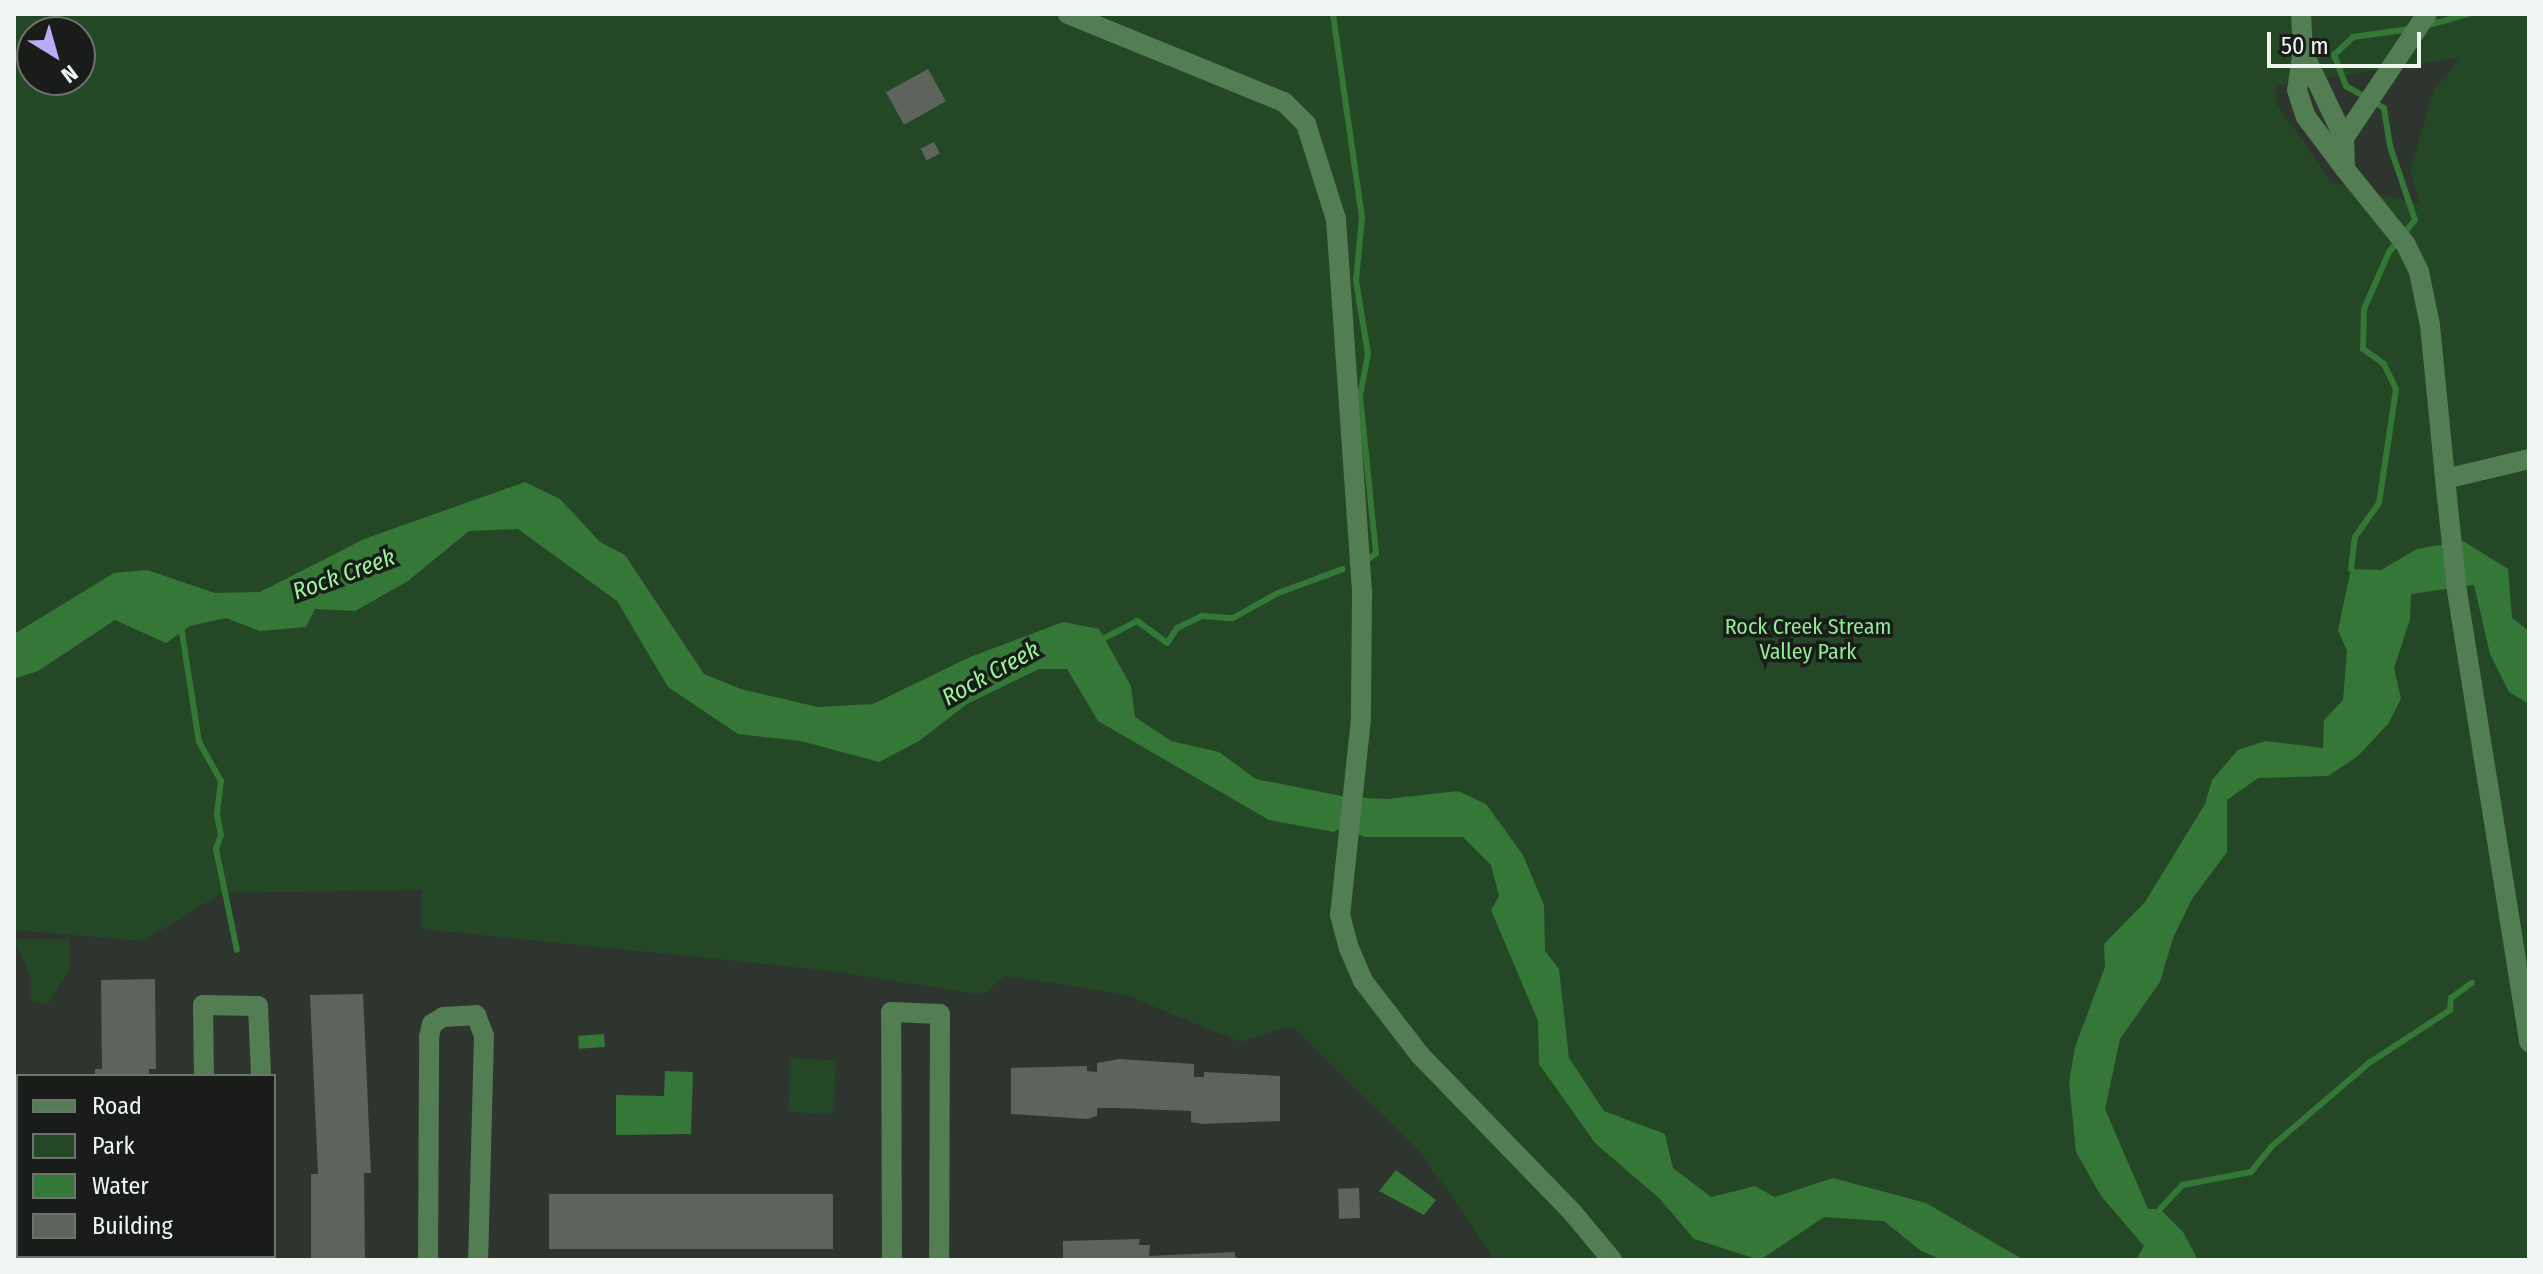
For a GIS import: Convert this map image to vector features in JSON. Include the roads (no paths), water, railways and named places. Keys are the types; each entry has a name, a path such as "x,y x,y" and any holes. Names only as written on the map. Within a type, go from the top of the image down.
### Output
{"lane":[{"path":"1068,14 1284,102 1306,124 1336,219 1362,595 1355,786 1346,837 1340,915 1363,981 1420,1055 1573,1213 1612,1260"},
{"path":"2301,14 2303,52 2297,90 2306,117 2406,245 2419,272 2430,325 2457,591 2529,1042"},
{"path":"2344,138 2361,107 2404,53 2424,18"},
{"path":"2303,52 2344,138 2345,169"},
{"path":"2445,479 2529,459"},
{"path":"204,1074 203,1005 258,1006 261,1074"},
{"path":"892,1260 891,1012 940,1014 939,1260"},
{"path":"428,1260 429,1037 432,1024 443,1017 476,1015 484,1036 478,1260"}],"water":[{"name":"Rock Creek","path":"525,482 560,499 600,542 625,555 704,674 741,689 818,707 873,704 970,657 1063,622 1099,629 1131,686 1135,717 1171,741 1219,752 1256,779 1346,797 1387,799 1458,791 1486,804 1523,855 1544,905 1545,951 1559,969 1569,1058 1604,1111 1665,1134 1673,1168 1711,1197 1755,1186 1775,1197 1833,1178 1926,1203 2024,1260 1943,1260 1921,1251 1884,1221 1824,1217 1760,1260 1694,1239 1660,1199 1595,1143 1539,1064 1538,1021 1491,910 1499,896 1491,865 1463,837 1365,837 1341,828 1334,832 1269,820 1098,721 1067,669 1039,669 967,704 919,741 879,762 801,741 738,734 668,687 617,601 518,529 469,531 408,581 355,611 315,609 306,627 260,631 226,618 190,626 166,643 115,620 38,671 14,679 14,634 114,573 147,570 215,593 260,592 364,539"},
{"path":"2463,541 2508,569 2512,618 2529,631 2529,704 2509,692 2490,654 2474,585 2411,594 2410,619 2394,668 2401,699 2388,724 2358,756 2328,776 2258,778 2227,800 2227,852 2192,899 2173,938 2160,982 2120,1039 2105,1109 2148,1209 2160,1209 2183,1232 2198,1260 2136,1260 2144,1246 2101,1196 2076,1152 2069,1082 2075,1047 2105,967 2104,944 2145,902 2205,804 2212,780 2238,750 2265,741 2323,748 2324,720 2343,700 2347,651 2338,630 2351,569 2381,570 2417,549"},
{"path":"604,1034 605,1047 579,1049 578,1036"},
{"path":"665,1071 693,1072 691,1134 616,1135 616,1095 664,1096"},
{"path":"1396,1170 1436,1200 1424,1215 1379,1191"}],"waterway":[{"path":"1333,14 1362,217 1356,281 1368,354 1360,396 1376,553 1370,558"},
{"path":"2425,26 2468,14"},
{"path":"2351,569 2355,537 2379,503 2396,389 2384,364 2363,349 2364,309 2389,252 2415,220 2390,146 2384,108 2346,86 2334,55 2353,37 2410,29"},
{"path":"1097,642 1137,621 1167,643 1177,628 1202,616 1233,618 1278,593 1343,569"},
{"path":"181,626 199,742 221,781 217,815 221,835 216,849 237,950"},
{"path":"2160,1209 2182,1185 2251,1172 2271,1147 2369,1063 2450,1010 2451,998 2472,983"}],"park label":[{"name":"Rock Creek Stream Valley Park","path":"1808,638"}]}
